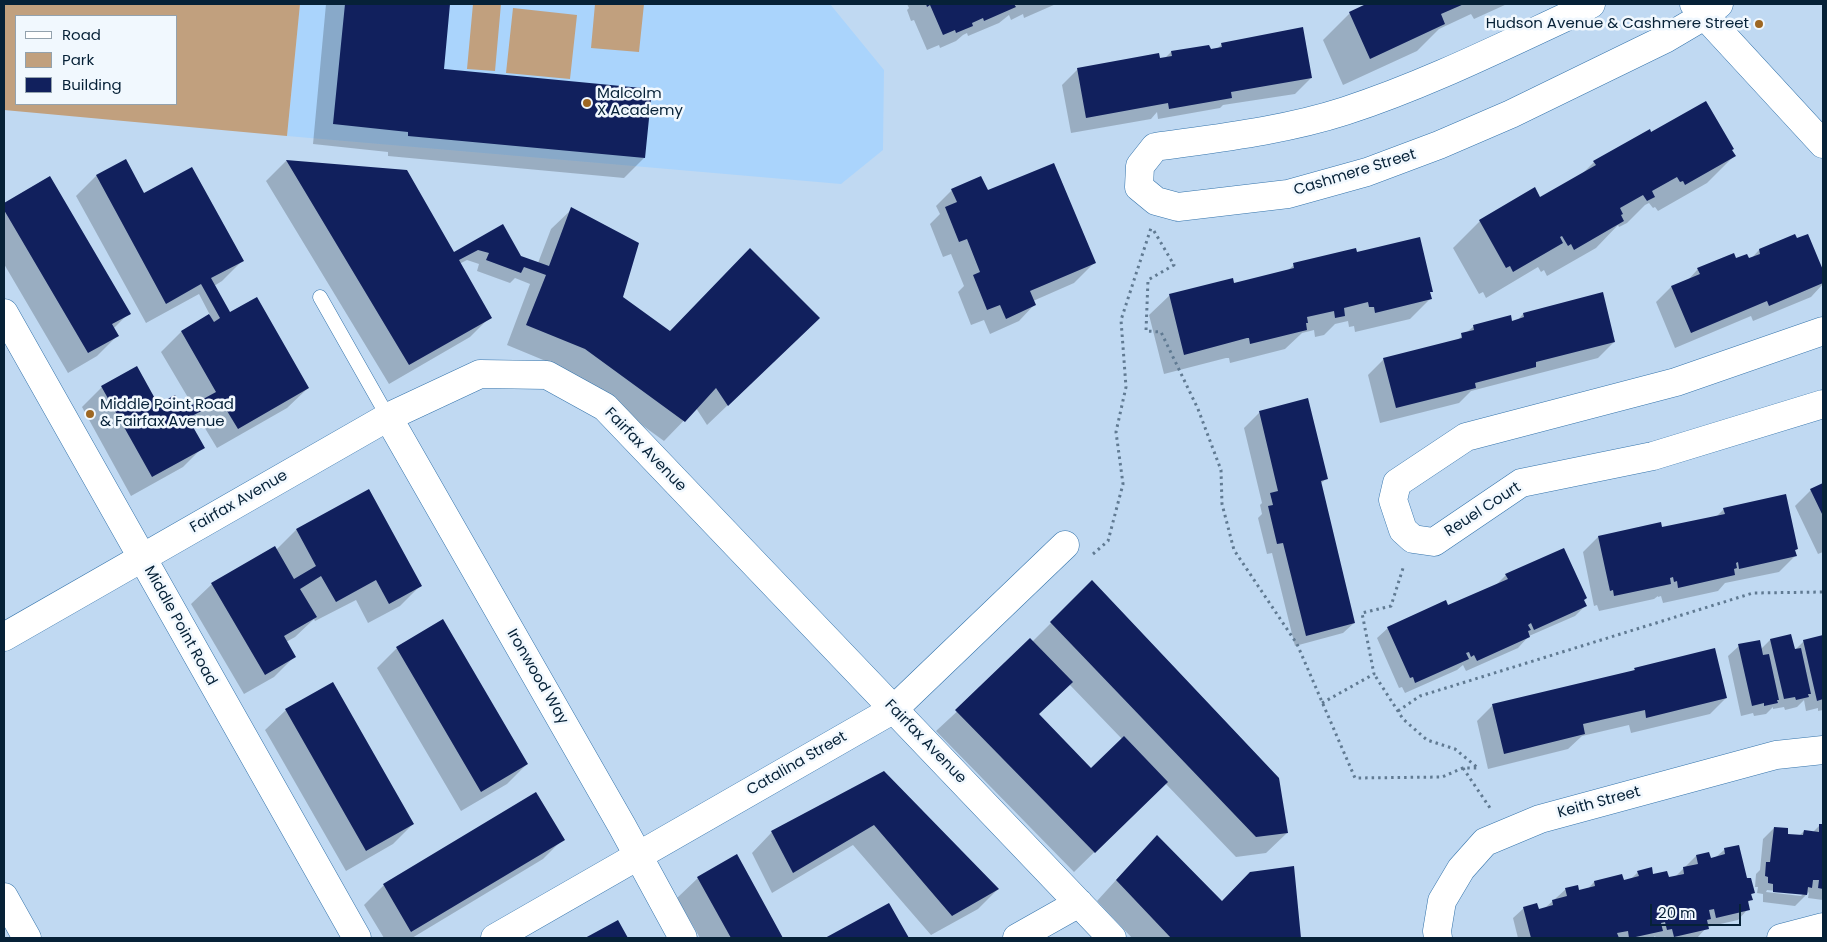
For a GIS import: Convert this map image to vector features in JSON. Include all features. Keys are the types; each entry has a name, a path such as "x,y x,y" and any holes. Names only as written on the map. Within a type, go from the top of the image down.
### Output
{"street":[{"name":"Cashmere Street","path":"1591,4 1417,84 1343,111 1270,129 1154,148 1140,166 1139,187 1156,201 1178,207 1288,194 1367,172 1439,145 1511,114 1665,39 1706,8"},
{"path":"1706,8 1823,144"},
{"name":"Middle Point Road","path":"4,313 357,938"},
{"path":"1413,539 1403,530 1393,500 1398,483 1466,437 1676,382 1823,332"},
{"name":"Fairfax Avenue","path":"4,637 388,417 480,374 547,375 605,407 1112,938"},
{"name":"Reuel Court","path":"1413,539 1434,542 1521,483 1653,456 1823,404"},
{"name":"Ironwood Way","path":"388,417 622,826 683,938"},
{"name":"Catalina Street","path":"495,938 894,709 1065,545"},
{"name":"Keith Street","path":"1438,938 1437,931 1442,901 1462,869 1485,842 1540,819 1776,756 1823,750"},
{"path":"4,897 27,938"},
{"path":"1017,938 1079,903"},
{"path":"1781,938 1823,927"}],"lane":[{"path":"320,297 388,417"}],"path":[{"path":"1065,545 1095,554 1108,541 1123,484 1116,432 1126,387 1121,320 1152,226 1174,265 1148,280 1146,330 1161,332 1198,408 1221,470 1222,504 1234,550 1297,644 1355,778 1442,777 1463,768 1478,768 1455,749 1427,740 1403,719 1374,674 1362,614 1391,606 1413,539"},
{"path":"1398,711 1420,696 1753,593 1823,592"},
{"path":"1322,703 1374,674"},
{"path":"1463,768 1507,833"}],"shaded area":[{"name":"Malcolm X Academy","path":"300,4 830,4 884,70 883,150 841,184 287,136"}],"green space":[{"path":"4,4 300,4 287,136 4,110"},
{"path":"473,4 501,4 495,71 467,69"},
{"path":"595,4 644,4 639,52 591,48"},
{"path":"513,8 577,15 570,79 506,73"}],"building":[{"path":"345,4 450,4 444,69 652,89 645,158 408,136 408,132 333,124"},
{"path":"926,4 1014,4 1016,7 984,21 983,18 972,23 973,26 956,33 955,30 943,35 930,5 927,7"},
{"path":"1366,4 1464,4 1441,14 1445,24 1370,59 1349,12"},
{"path":"1303,27 1312,78 1231,92 1232,98 1169,109 1168,103 1086,118 1077,68 1159,53 1160,58 1172,56 1171,51 1209,45 1211,49 1222,47 1221,43"},
{"path":"1706,101 1734,149 1732,150 1736,156 1685,185 1677,177 1652,191 1655,197 1647,201 1643,195 1620,208 1624,221 1574,250 1571,244 1568,246 1562,236 1560,237 1563,243 1513,272 1510,266 1506,268 1479,220 1535,187 1540,197 1596,165 1593,161 1650,129 1651,132"},
{"path":"126,159 144,193 192,167 244,261 211,278 230,312 257,297 309,388 238,429 221,401 188,418 205,448 152,477 101,386 137,366 158,404 175,395 183,410 216,392 181,331 209,314 214,322 220,318 201,284 166,304 96,175"},
{"path":"286,160 407,170 454,252 503,224 521,256 549,266 571,207 639,243 623,297 670,331 750,248 820,318 728,406 716,388 685,422 585,349 526,325 546,275 524,267 521,273 486,260 489,253 478,250 459,260 492,318 409,365"},
{"path":"1054,163 1096,263 1030,291 1036,305 1006,319 1000,305 987,310 973,275 980,272 967,239 959,242 945,207 957,202 951,189 981,176 988,190"},
{"path":"50,176 131,314 112,324 119,336 88,353 4,210 4,203"},
{"path":"1795,234 1797,238 1808,234 1823,270 1823,283 1769,306 1767,301 1691,333 1671,286 1700,274 1697,268 1734,253 1736,258 1747,254 1749,258 1760,254 1759,249"},
{"path":"1420,237 1433,292 1430,292 1432,299 1375,313 1374,307 1369,307 1368,302 1344,308 1345,316 1335,318 1334,311 1307,317 1307,330 1250,344 1249,338 1247,338 1184,355 1169,294 1233,278 1234,283 1294,268 1293,263 1356,248 1357,252"},
{"path":"1603,292 1615,342 1536,362 1536,367 1475,383 1476,388 1396,408 1383,358 1462,338 1461,333 1474,330 1473,325 1511,315 1512,321 1524,317 1523,313"},
{"path":"1308,398 1328,479 1321,481 1355,623 1306,636 1283,543 1277,544 1268,506 1273,505 1270,493 1278,491 1259,411"},
{"path":"1823,483 1823,516 1810,489"},
{"path":"369,489 422,586 389,604 376,580 336,602 321,576 300,589 317,617 284,636 296,657 265,675 211,583 275,546 294,579 316,566 296,529"},
{"path":"1786,494 1798,549 1795,550 1797,556 1739,569 1738,562 1736,563 1737,568 1734,569 1735,575 1678,588 1677,581 1674,582 1673,577 1670,578 1671,584 1614,596 1613,590 1610,591 1598,536 1661,522 1662,527 1725,514 1723,508"},
{"path":"1564,548 1587,598 1584,600 1587,606 1534,630 1531,623 1528,625 1531,630 1528,631 1530,637 1477,661 1474,655 1471,657 1469,652 1466,653 1469,659 1415,683 1413,677 1410,678 1387,627 1446,600 1448,605 1508,579 1505,574"},
{"path":"1092,580 1279,778 1288,833 1256,837 1050,622"},
{"path":"443,619 528,764 481,792 396,647"},
{"path":"1791,634 1795,649 1801,648 1811,694 1808,694 1809,697 1796,700 1795,697 1784,699 1770,639"},
{"path":"1823,635 1823,699 1817,701 1803,640"},
{"path":"1030,638 1073,682 1039,714 1091,768 1124,736 1168,782 1095,853 955,710"},
{"path":"1760,640 1763,655 1769,654 1779,700 1777,700 1778,703 1764,706 1764,703 1752,706 1738,644"},
{"path":"1715,648 1727,698 1646,718 1645,710 1583,724 1585,734 1504,754 1492,704 1635,670 1634,668"},
{"path":"333,682 414,824 366,851 285,709"},
{"path":"884,771 999,889 952,916 874,825 793,873 771,831"},
{"path":"536,792 565,840 411,932 383,884"},
{"path":"1819,824 1823,824 1823,889 1818,888 1819,880 1813,880 1812,888 1808,887 1807,895 1773,892 1773,884 1768,883 1768,877 1765,876 1766,862 1770,862 1774,827 1788,828 1788,834 1803,835 1804,830 1819,832"},
{"path":"1157,835 1222,901 1250,872 1294,866 1301,938 1171,938 1116,880"},
{"path":"1739,845 1747,878 1751,878 1755,893 1751,894 1753,900 1748,901 1750,910 1716,918 1714,909 1709,910 1711,919 1707,920 1709,929 1674,937 1672,929 1667,930 1665,922 1661,923 1663,931 1631,938 1629,938 1628,931 1617,933 1619,938 1531,938 1523,907 1537,903 1539,909 1553,905 1552,900 1567,896 1565,888 1578,885 1579,890 1595,886 1594,881 1622,874 1624,880 1639,876 1637,871 1652,867 1653,874 1667,871 1669,877 1684,874 1683,867 1698,864 1696,855 1709,852 1711,858 1725,854 1724,848"},
{"path":"737,854 783,938 731,938 697,877"},
{"path":"889,903 909,938 825,938"},
{"path":"618,920 628,938 585,938"}],"place":[{"name":"Hudson Avenue & Cashmere Street","path":"1759,24"},
{"name":"Malcolm X Academy","path":"587,103"},
{"name":"Middle Point Road & Fairfax Avenue","path":"90,414"}]}
